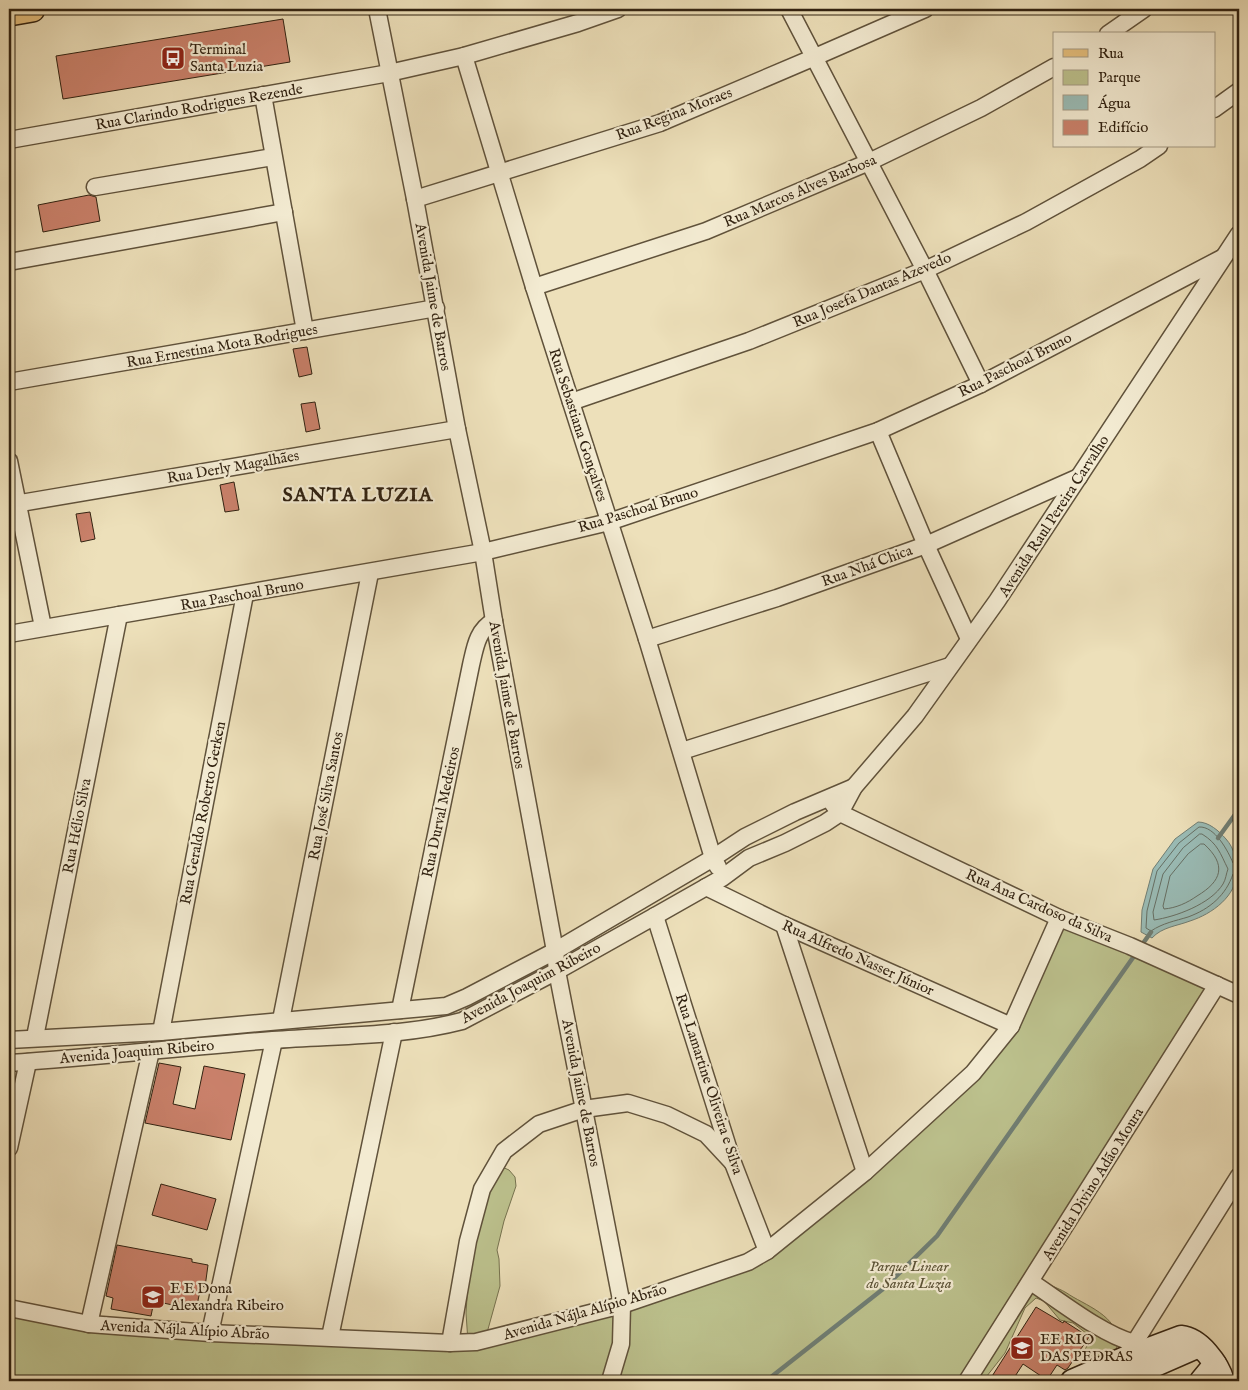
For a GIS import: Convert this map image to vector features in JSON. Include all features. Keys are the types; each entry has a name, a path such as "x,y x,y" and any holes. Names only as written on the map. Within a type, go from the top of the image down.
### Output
{"main road":[{"path":"9,13 32,9"}],"street":[{"name":"Avenida Jaime de Barros","path":"377,9 416,199 457,429 483,552 494,622 555,952 557,972 622,1305 621,1344 610,1381"},
{"name":"Rua Clarindo Rodrigues Rezende","path":"9,140 389,73 464,56 578,23 618,9"},
{"path":"789,9 925,270 981,384"},
{"name":"Rua Regina Moraes","path":"416,199 660,123 925,9"},
{"path":"1111,32 1144,9"},
{"name":"Rua Sebastiana Gonçalves","path":"464,56 570,402 648,639 713,858 722,878"},
{"name":"Rua Marcos Alves Barbosa","path":"534,287 706,231 869,162 982,108 1053,68"},
{"path":"1216,107 1239,90"},
{"path":"263,96 305,331"},
{"name":"Rua Josefa Dantas Azevedo","path":"570,402 749,342 925,270 1026,222 1140,159 1156,148"},
{"path":"95,187 273,157"},
{"path":"9,262 284,212"},
{"name":"Avenida Raul Pereira Carvalho","path":"840,813 854,787 915,716 997,601 1239,234"},
{"name":"Rua Paschoal Bruno","path":"9,634 483,552 609,522 878,431 981,384 1225,256"},
{"name":"Rua Ernestina Mota Rodrigues","path":"9,382 436,308"},
{"name":"Rua Derly Magalhães","path":"13,504 457,429"},
{"path":"878,431 926,545 969,640"},
{"path":"9,461 13,504 43,627"},
{"name":"Rua Nhá Chica","path":"648,639 777,598 926,545 1079,477"},
{"name":"Rua José Silva Santos","path":"281,1020 370,573"},
{"name":"Rua Geraldo Roberto Gerken","path":"161,1032 245,594"},
{"name":"Rua Hélio Silva","path":"35,1037 119,615"},
{"name":"Rua Durval Medeiros","path":"400,1010 471,665 481,632 485,626 494,622"},
{"path":"682,752 950,666"},
{"name":"Avenida Raul Pereira Carvalho","path":"828,798 854,787"},
{"path":"828,798 840,813"},
{"name":"Avenida Joaquim Ribeiro","path":"9,1040 35,1037 161,1032 446,1006 555,952 745,837 828,798"},
{"name":"Avenida Joaquim Ribeiro","path":"9,1063 274,1040 394,1032 462,1021 557,972 656,916 722,878 749,858 785,843 825,823 840,813"},
{"name":"Rua Ana Cardoso da Silva","path":"840,813 1059,918 1130,946 1239,995"},
{"name":"Rua Alfredo Nasser Júnior","path":"706,887 784,925 1011,1026"},
{"name":"Rua Lamartine Oliveira e Silva","path":"656,916 734,1163 767,1251"},
{"name":"Avenida Nájla Alípio Abrão","path":"9,1308 89,1324 210,1332 450,1343 476,1342 622,1305 748,1262 767,1251 864,1172 973,1073 1011,1026 1059,918"},
{"path":"784,925 864,1172"},
{"name":"Avenida Divino Adão Moura","path":"967,1381 1217,985"},
{"path":"330,1337 394,1032"},
{"path":"210,1332 274,1040"},
{"path":"89,1324 151,1051"},
{"path":"9,1148 28,1062"},
{"path":"450,1343 468,1241 482,1188 504,1151 540,1124 584,1109 628,1103 667,1115 706,1134 734,1163"},
{"path":"1107,1381 1129,1350 1239,1176"},
{"path":"1031,1282 1122,1340 1129,1350"},
{"path":"1072,1381 1129,1350 1177,1338 1187,1338 1199,1346 1219,1372 1201,1381"},
{"path":"1120,1381 1199,1346"}],"green space":[{"name":"Parque Linear do Santa Luzia","path":"1059,918 1217,985 1038,1279 1091,1307 1107,1318 1113,1325 1116,1333 1115,1354 1081,1367 1085,1360 1084,1352 1091,1337 1073,1323 1060,1320 1044,1301 1036,1298 1025,1308 1005,1353 983,1381 9,1381 9,1308 89,1324 468,1342 466,1313 468,1283 479,1211 502,1167 509,1170 515,1177 516,1186 504,1221 497,1250 500,1286 485,1340 748,1262 865,1172 1011,1026"}],"water":[{"path":"1198,822 1214,828 1231,846 1235,854 1237,867 1233,888 1222,903 1207,914 1165,929 1152,938 1141,932 1142,910 1153,869 1175,839"}],"building":[{"name":"Terminal Santa Luzia","path":"283,19 290,62 63,99 56,56"},
{"path":"89,195 96,197 100,221 43,232 38,205"},
{"path":"307,347 312,374 299,377 293,349"},
{"path":"315,402 320,429 306,432 301,404"},
{"path":"234,482 239,510 225,512 220,485"},
{"path":"90,512 95,539 81,542 76,514"},
{"path":"159,1063 181,1067 173,1104 195,1109 204,1066 245,1074 231,1140 145,1123"},
{"path":"161,1184 216,1199 207,1230 152,1215"},
{"path":"117,1245 192,1259 192,1262 208,1265 205,1287 201,1286 196,1310 154,1301 151,1316 111,1309 113,1298 106,1296"},
{"path":"1036,1307 1063,1323 1064,1321 1089,1337 1068,1368 1065,1370 1057,1365 1047,1380 1023,1364 1012,1381 989,1381"}],"waterway":[{"path":"1218,838 1239,809"},
{"path":"766,1381 883,1289 937,1236 1151,932"}],"place":[{"name":"Terminal Santa Luzia","path":"173,58"},
{"name":"E E Dona Alexandra Ribeiro","path":"153,1297"},
{"name":"EE RIO DAS PEDRAS","path":"1022,1348"}],"district":[{"name":"SANTA LUZIA","path":"358,495"}]}
